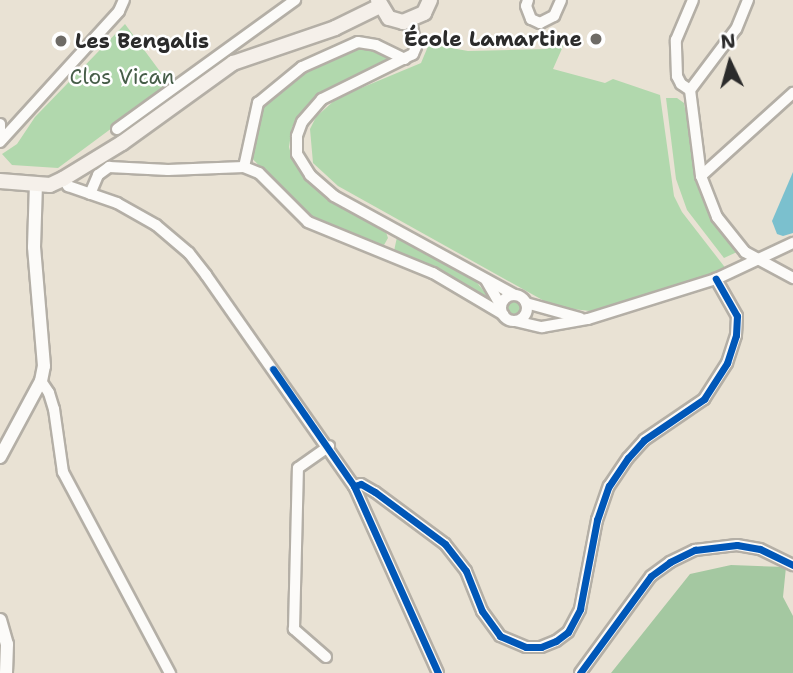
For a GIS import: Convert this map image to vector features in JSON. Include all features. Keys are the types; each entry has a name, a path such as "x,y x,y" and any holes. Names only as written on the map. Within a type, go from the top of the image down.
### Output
{"main road":[{"path":"0,181 50,185 122,143 233,63 335,28 379,3 396,21 411,21 424,13 430,0"}],"street":[{"path":"0,142 119,11 124,0"},
{"path":"117,129 295,0"},
{"path":"528,0 526,6 531,19 540,23 554,16 561,0"},
{"path":"690,90 681,85 677,76 677,40 693,0"},
{"path":"748,0 736,29 690,90 701,176 717,217 745,252 793,278"},
{"path":"411,21 416,47 405,59 322,99 302,122 297,136 297,154 310,175 334,196 526,303 550,312 588,319"},
{"path":"244,167 258,103 302,67 358,41 376,44 405,59"},
{"path":"701,176 793,93"},
{"path":"0,124 0,135"},
{"path":"90,194 98,175 109,167 168,170 244,167 259,173 308,222 421,268 502,310 515,321 542,327 588,319 716,279 760,262 793,243"},
{"path":"63,179 68,186 137,214 189,253 329,446 354,486 438,673"},
{"path":"0,457 41,381 44,357 34,258 36,185"},
{"path":"354,486 361,484 375,492 445,544 466,571 482,611 500,636 526,647 541,647 556,641 576,621 597,520 605,496 621,468 652,433 704,399 727,363 736,335 737,316 716,279"},
{"path":"486,280 502,310"},
{"path":"502,310 508,297 515,295"},
{"path":"515,321 525,315 526,303"},
{"path":"41,381 49,393 54,409 63,472 170,673"},
{"path":"326,657 294,629 298,468 329,446"},
{"path":"580,673 651,576 670,562 695,550 737,545 760,549 793,565"},
{"path":"0,620 7,644 6,673"}],"green space":[{"name":"Clos Vican","path":"125,24 170,85 58,168 12,165 2,154 17,144 35,117"},
{"path":"429,44 468,51 546,49 564,44 553,69 605,83 613,79 660,95 674,196 682,212 727,270 590,311 555,307 338,186 313,163 310,129 316,117 337,98 421,63"},
{"path":"359,45 389,55 390,59 315,97 292,127 289,147 292,158 310,182 334,201 386,232 388,238 384,245 344,233 314,219 292,201 249,155 260,106 289,78"},
{"path":"666,98 677,98 684,103 701,195 718,228 737,252 724,258 687,210 676,179"},
{"path":"397,237 475,280 494,304 421,262 394,251"},
{"path":"514,300 520,302 520,314 514,316 508,314 506,308 508,302"},
{"path":"731,565 786,567 783,597 793,616 793,673 611,673 690,574"}],"water":[{"path":"793,172 793,233 783,236 777,234 772,221"}],"cycle path":[{"path":"354,486 361,484 375,492 445,544 466,571 482,611 500,636 526,647 541,647 556,641 568,632 580,609 597,520 609,486 644,440 704,399 727,363 736,335 737,316 716,279"},
{"path":"273,369 354,486 438,673"},
{"path":"580,673 651,576 670,562 695,550 737,545 760,549 793,565"}],"place":[{"name":"École Lamartine","path":"596,39"},
{"name":"Les Bengalis","path":"61,41"}]}
